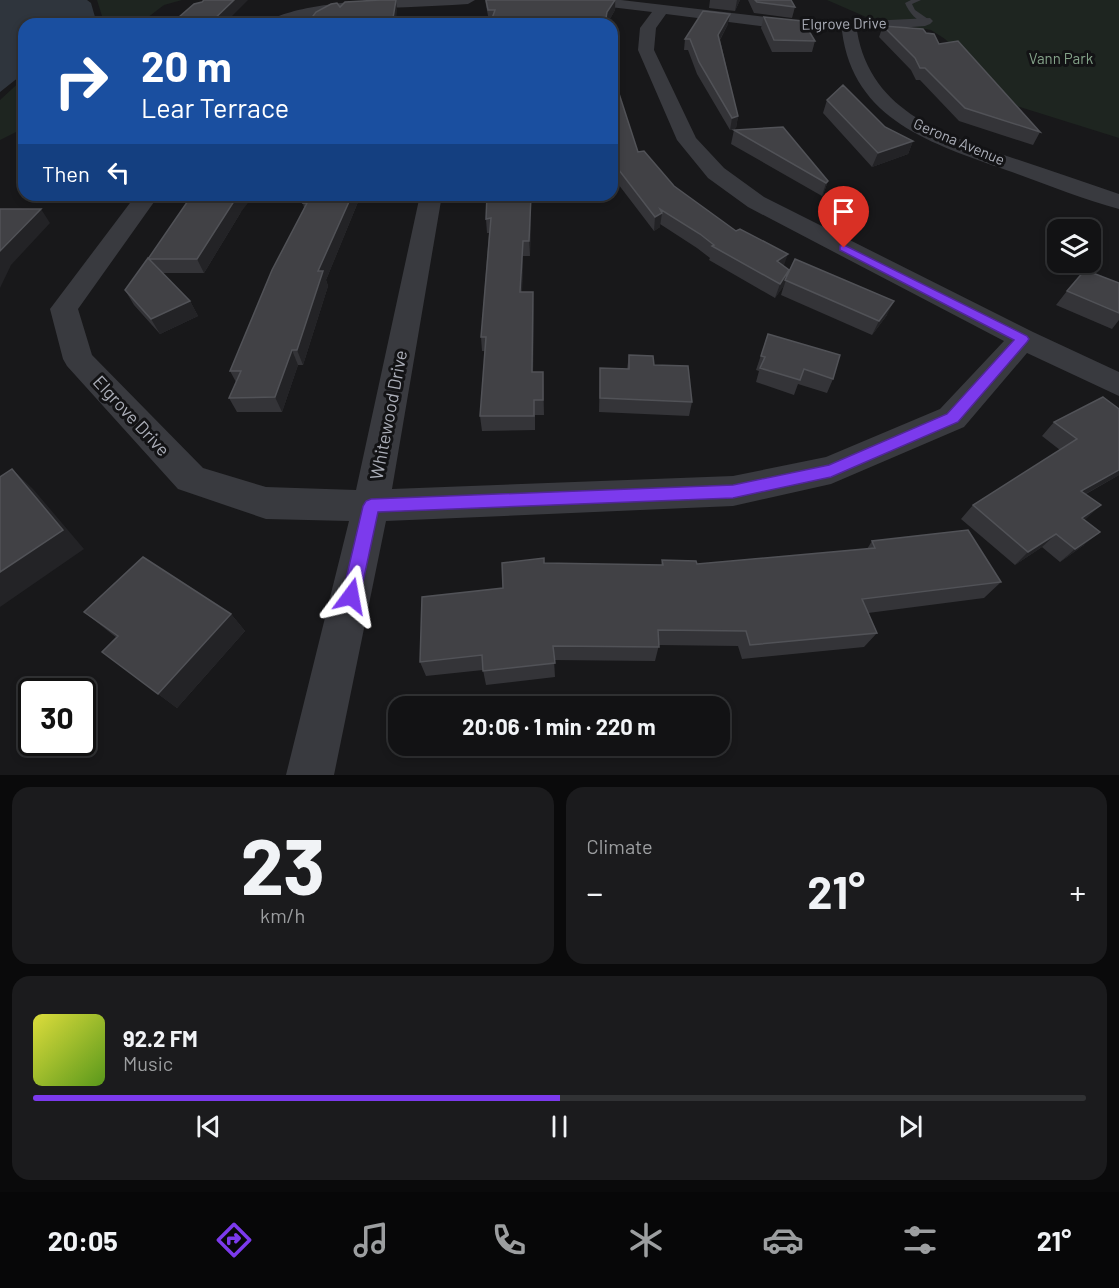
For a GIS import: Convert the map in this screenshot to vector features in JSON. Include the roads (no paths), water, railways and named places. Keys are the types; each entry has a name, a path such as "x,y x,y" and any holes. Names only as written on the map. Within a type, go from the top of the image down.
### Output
{"street":[{"path":"291,18 333,8 444,5 468,0"},
{"name":"Elgrove Drive","path":"585,0 792,25 849,27 925,21"},
{"path":"662,9 648,28 646,51 687,140 716,173 756,202 1119,386"},
{"name":"Gerona Avenue","path":"849,27 852,50 860,69 882,100 915,126 969,149 1119,202"},
{"name":"Elgrove Drive","path":"144,201 64,309 78,359 191,479 266,503 371,506"},
{"name":"Whitewood Drive","path":"310,775 371,506 430,201"},
{"path":"371,506 733,491 831,470 952,418 1023,339"}],"lane":[{"path":"918,0 908,3 912,11 925,21"}],"park label":[{"name":"Vann Park","path":"1061,59"}]}
